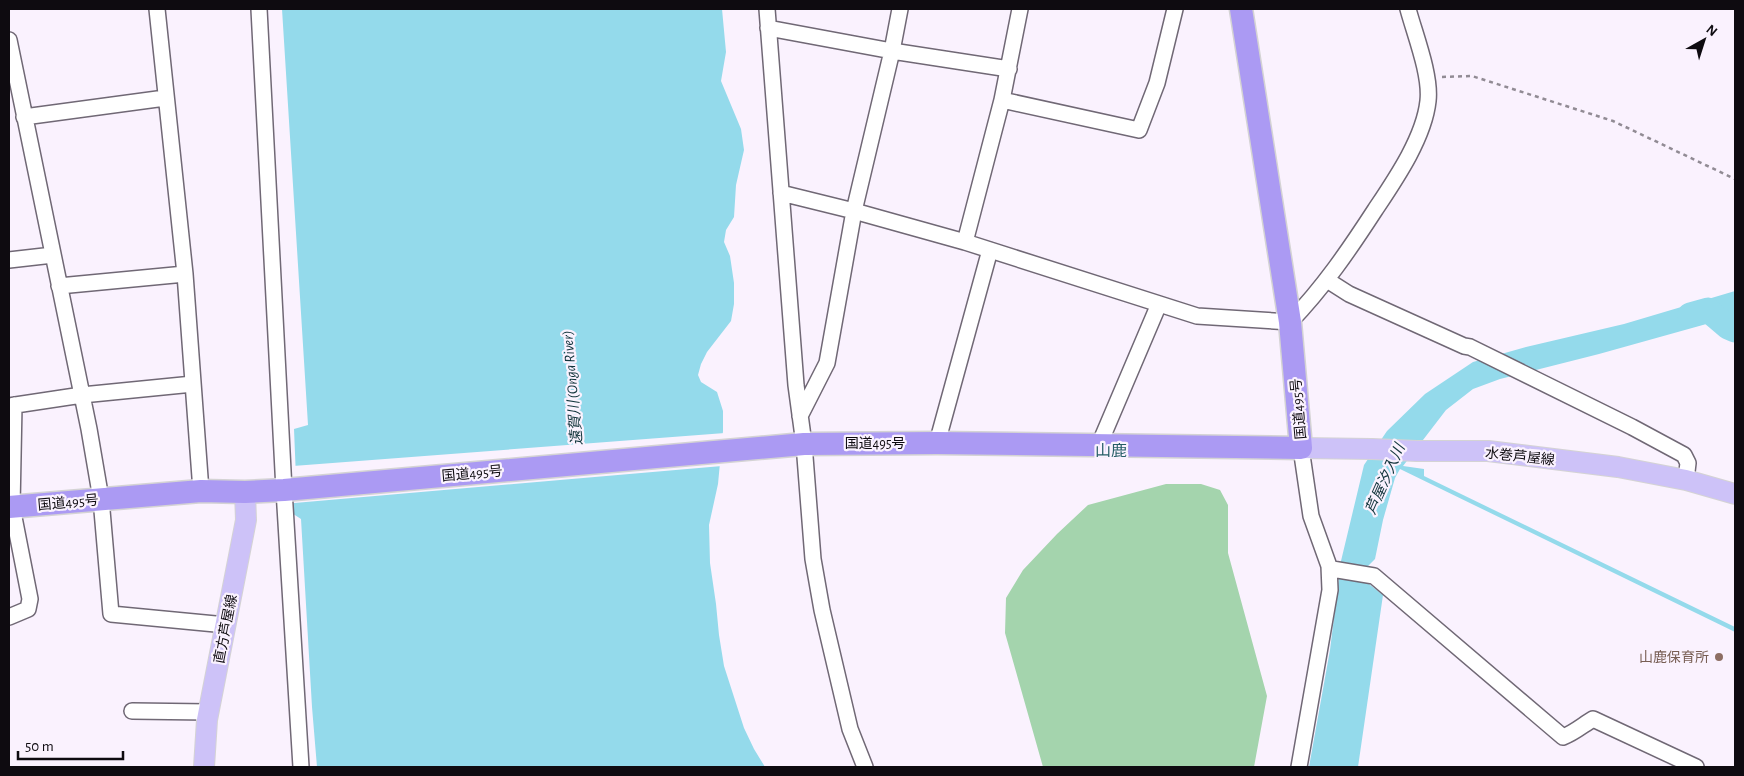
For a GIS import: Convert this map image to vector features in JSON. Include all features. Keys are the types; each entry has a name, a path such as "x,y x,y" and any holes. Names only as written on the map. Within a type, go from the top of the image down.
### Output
{"highway":[{"name":"国道495号","path":"10,507 201,491 245,492 284,490 804,444 937,443 1302,448 1290,322 1241,9"}],"main road":[{"name":"水巻芦屋線","path":"1302,448 1488,451 1618,467 1686,480 1735,494"},
{"name":"直方芦屋線","path":"204,767 208,712 246,520 245,492"}],"street":[{"path":"157,9 184,274 201,491"},
{"path":"259,9 284,490 301,767"},
{"path":"767,9 796,384 804,444 814,559 820,602 850,729 865,767"},
{"path":"800,416 827,363 854,210 892,51 900,9"},
{"path":"966,242 1002,100 1020,9"},
{"path":"1002,100 1139,130 1157,82 1175,9"},
{"path":"781,193 854,210 966,242 1198,316 1290,322 1340,264 1398,176 1423,126 1428,100 1427,77 1408,9"},
{"path":"768,28 892,51 1009,68"},
{"path":"9,40 82,395 101,499 112,614 226,625"},
{"path":"24,117 165,98"},
{"path":"937,443 990,250"},
{"path":"9,260 53,256"},
{"path":"59,286 184,274"},
{"path":"1327,280 1349,294 1470,347 1632,426 1684,455 1688,463 1686,480"},
{"path":"1099,445 1159,304"},
{"path":"9,617 28,609 30,599 10,507 12,406 82,395 193,384"},
{"path":"1299,767 1330,590 1330,567 1310,516 1302,448"},
{"path":"1330,567 1374,576 1563,737 1572,734 1593,719 1696,767"},
{"path":"132,711 208,712"}],"path":[{"path":"1427,77 1472,76 1613,121 1735,179"}],"green space":[{"path":"1166,484 1201,484 1220,490 1228,505 1228,553 1267,696 1254,767 1043,767 1005,633 1006,598 1023,570 1088,505"}],"water":[{"name":"遠賀川 (Onga River)","path":"282,9 722,9 726,52 721,81 741,129 744,150 736,185 734,217 726,230 724,242 730,256 734,283 734,304 731,321 707,352 698,375 701,382 717,392 723,411 718,484 709,525 710,563 724,666 744,728 765,767 317,767 301,519 281,506 296,478 294,429 308,425"},
{"path":"1735,291 1735,316 1500,379 1473,389 1446,410 1403,466 1424,469 1424,476 1735,627 1735,632 1400,469 1395,478 1383,520 1375,559 1366,568 1369,584 1383,595 1358,767 1309,767 1330,650 1341,561 1364,465 1387,431 1425,394 1473,362 1526,347 1624,324"}],"pier":[{"path":"725,433 722,466 283,504 280,477 294,476 293,466"}],"waterway":[{"name":"芦屋汐入川","path":"1690,315 1708,310 1728,327 1735,330"}],"place":[{"name":"山鹿保育所","path":"1719,657"}],"district":[{"name":"山鹿","path":"1111,450"}]}
